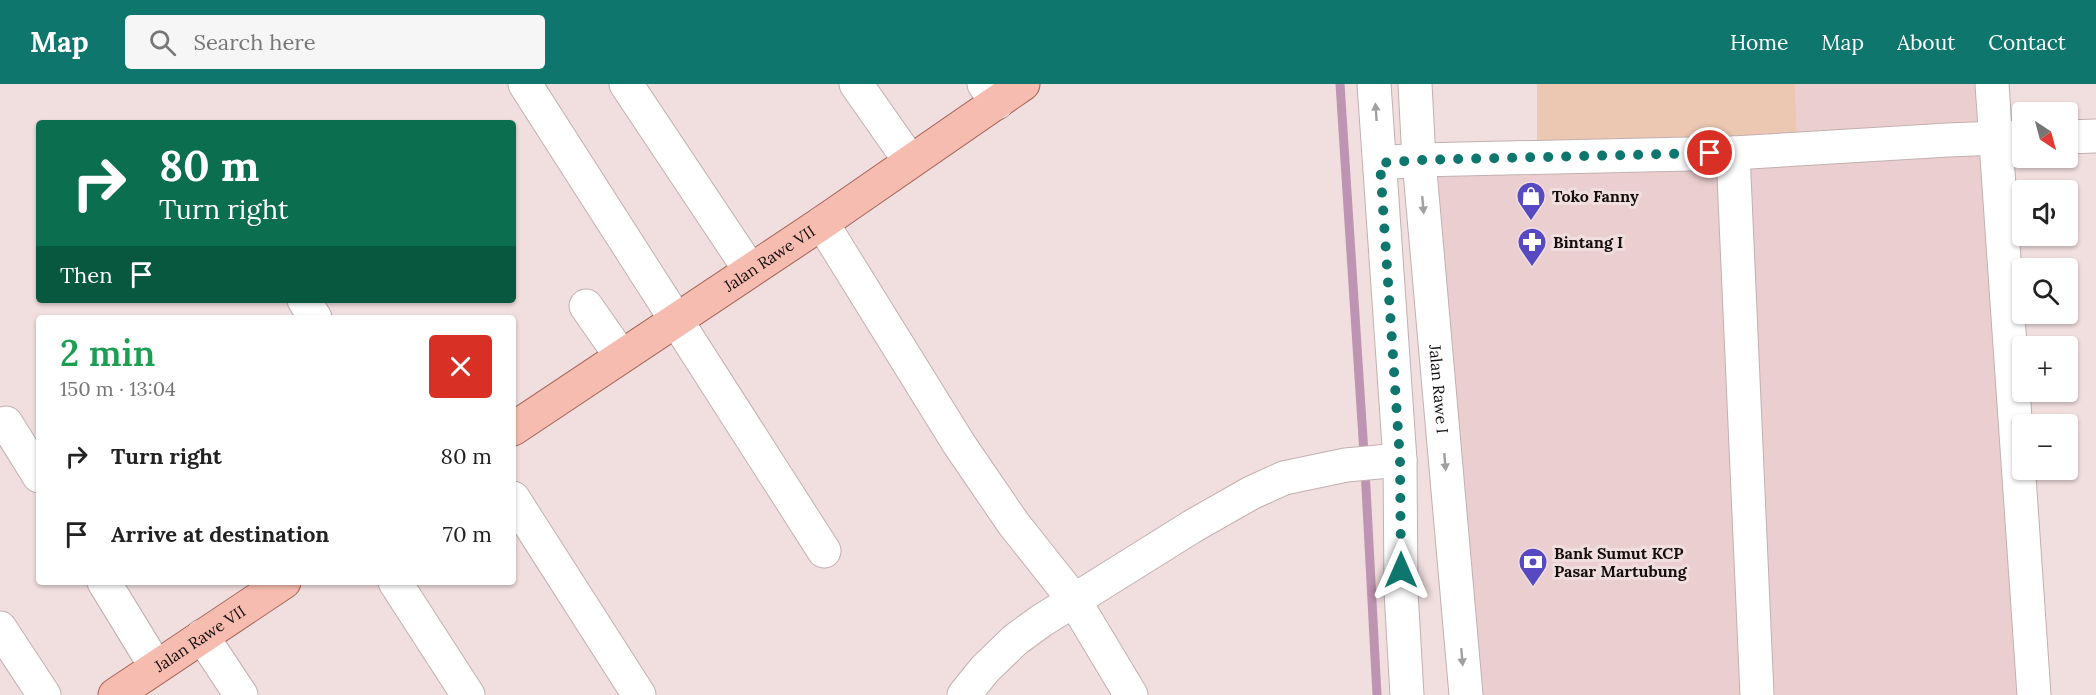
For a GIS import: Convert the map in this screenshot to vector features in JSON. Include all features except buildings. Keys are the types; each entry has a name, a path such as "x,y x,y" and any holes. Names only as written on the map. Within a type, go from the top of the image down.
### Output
{"main road":[{"name":"Jalan Rawe VII","path":"516,427 910,161 990,93 1023,84"},
{"name":"Jalan Rawe VII","path":"115,695 279,585"}],"street":[{"path":"525,84 824,551"},
{"path":"626,84 750,270"},
{"path":"856,84 910,161"},
{"path":"1374,84 1380,163 1376,462 1401,592 1407,695"},
{"name":"Jalan Rawe I","path":"1415,84 1419,160 1466,695"},
{"path":"1992,84 2009,138 2034,695"},
{"path":"2078,137 2096,136"},
{"path":"1380,163 1419,160 1732,153 2009,138"},
{"path":"1732,153 1757,695"},
{"path":"822,222 984,481 1013,523 1074,600 1131,695"},
{"path":"586,306 621,356"},
{"path":"6,423 36,471"},
{"path":"964,695 985,669 1015,640 1041,621 1193,526 1251,493 1284,478 1376,462"},
{"path":"516,503 639,695"},
{"path":"106,585 156,667"},
{"path":"397,585 468,695"},
{"path":"0,628 44,695"},
{"path":"202,636 241,695"}],"shaded area":[{"path":"1537,84 1795,84 1797,135 1537,143"},
{"path":"1795,84 1982,84 1984,131 1797,135"},
{"path":"1983,155 2022,695 1476,695 1427,166"}],"waterway":[{"path":"1340,84 1377,695"}],"place":[{"name":"Toko Fanny","path":"1531,222"},
{"name":"Bintang I","path":"1532,268"},
{"name":"Bank Sumut KCP Pasar Martubung","path":"1533,588"}],"route":[{"path":"1401,570 1400,460 1380,163 1419,160 1710,153"}]}
